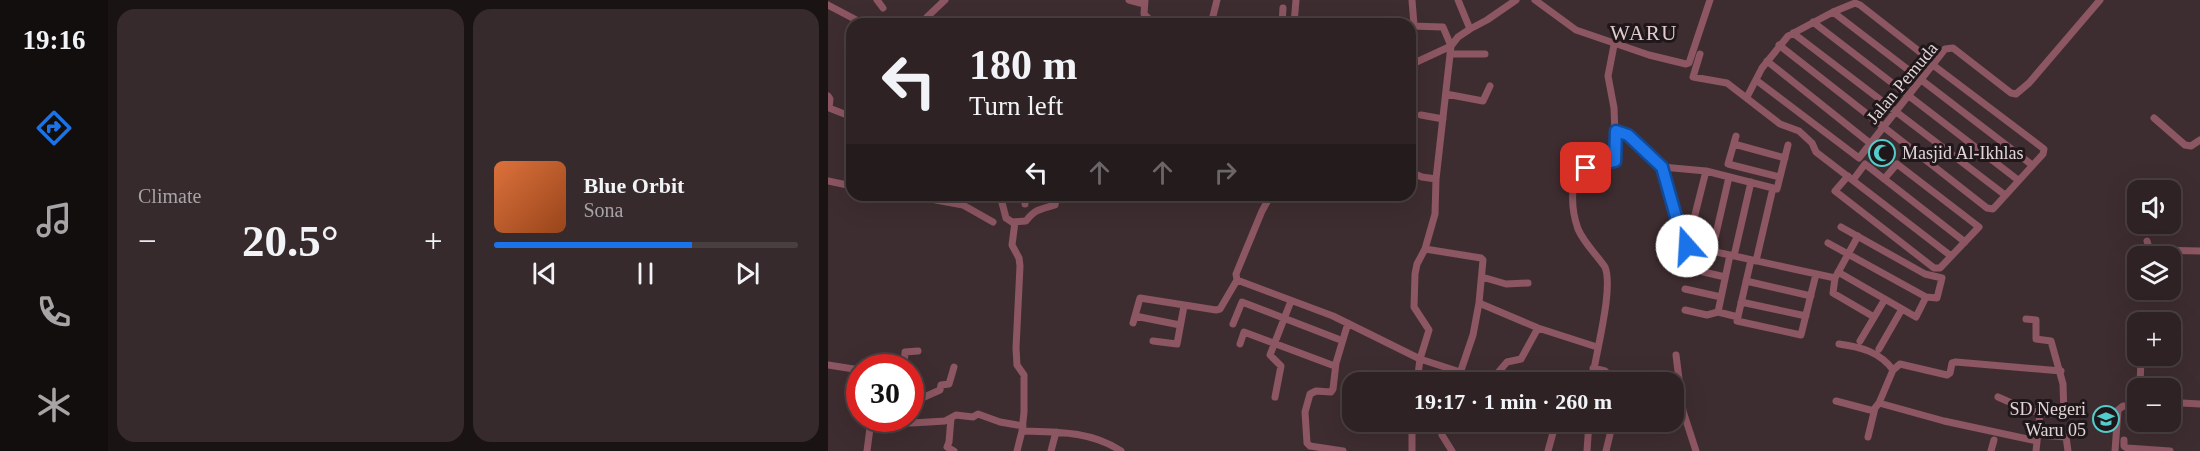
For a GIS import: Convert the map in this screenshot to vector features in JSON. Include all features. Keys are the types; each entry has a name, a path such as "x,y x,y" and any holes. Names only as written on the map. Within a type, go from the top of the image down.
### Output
{"street":[{"path":"877,0 883,8"},
{"path":"927,17 945,0"},
{"path":"1129,0 1145,2 1144,14 1148,18"},
{"path":"1212,18 1217,0"},
{"path":"1294,18 1296,0"},
{"path":"1412,0 1412,18"},
{"path":"1458,0 1470,28"},
{"path":"1416,62 1451,46 1470,28 1487,20 1516,0"},
{"path":"1535,0 1576,30 1611,41 1614,45 1676,63 1689,63 1710,0"},
{"name":"Jalan Pemuda","path":"1756,80 1859,158 1945,48 1951,47 2016,94 2100,0"},
{"path":"1747,96 1767,61 1779,45 1793,33 1833,12 1857,4 2042,146 2043,154 1993,209 1987,208 1779,45"},
{"path":"828,5 854,18"},
{"path":"1282,18 1283,8"},
{"path":"1833,12 2032,165"},
{"path":"1813,22 2018,180"},
{"path":"1416,26 1443,27 1451,46 1436,179 1435,214 1415,274 1414,307 1429,330 1418,372"},
{"path":"1793,33 2005,195"},
{"path":"1593,372 1606,307 1608,274 1579,230 1573,202 1574,185 1577,175 1586,168 1615,161 1616,131 1608,76 1614,45"},
{"path":"1450,54 1485,54"},
{"path":"1700,54 1693,77 1728,83 1780,124 1799,131 1812,143 1816,152 1951,256"},
{"path":"1767,61 1871,144"},
{"path":"1446,94 1483,101 1490,86"},
{"path":"828,96 829,110 846,115"},
{"path":"1421,115 1443,119"},
{"path":"2154,118 2187,146 2193,146 2200,140"},
{"path":"1616,131 1628,135 1662,167 1684,245 1816,274 1836,275 1916,317 1926,297"},
{"path":"1780,177 1728,164 1735,140 1785,158"},
{"path":"1662,167 1706,171 1777,189 1788,145"},
{"path":"1884,179 1897,164 1979,227 1965,242 1951,256 1940,268 1934,268 1836,191 1865,164 1884,179 1965,242"},
{"path":"1687,246 1706,171"},
{"path":"1416,174 1436,179"},
{"path":"1712,251 1730,177"},
{"path":"828,181 846,185"},
{"path":"1718,312 1725,277 1751,182"},
{"path":"1773,188 1737,321 1801,335 1816,274"},
{"path":"941,201 963,205 993,222"},
{"path":"1002,201 1006,218 1015,222 1026,221 1034,212 1055,205 1056,201"},
{"path":"1180,325 1134,320 1140,298 1219,310 1237,280 1236,274 1268,201"},
{"path":"1015,222 1012,245 1019,258 1020,266 1016,363 1024,375 1022,429 1017,451"},
{"path":"1828,243 1926,297 1937,298 1942,278 1925,274 1841,227"},
{"path":"1858,236 1836,275 1833,293 1874,317"},
{"path":"2147,241 2150,246"},
{"path":"1425,249 1483,260 1473,335 1461,372"},
{"path":"2181,253 2200,251"},
{"path":"1678,266 1725,277"},
{"path":"1482,278 1506,284 1528,283"},
{"path":"1237,280 1348,323 1420,358 1458,372"},
{"path":"1746,282 1811,296"},
{"path":"1685,289 1721,297"},
{"path":"1860,341 1885,299"},
{"path":"1275,398 1281,366 1270,355 1291,301"},
{"path":"1233,324 1242,302 1338,339"},
{"path":"1741,302 1806,316"},
{"path":"1479,303 1538,328 1597,347"},
{"path":"1153,341 1176,345 1184,306"},
{"path":"1879,349 1902,309"},
{"path":"1685,310 1707,315 1718,312 1738,317"},
{"path":"1998,397 2025,409 2064,415 2061,371 2051,341 2036,339 2036,320 2026,319"},
{"path":"1343,451 1310,446 1307,443 1305,412 1310,394 1316,391 1331,392 1333,389 1336,363 1348,323"},
{"path":"1499,372 1507,362 1521,360 1538,328"},
{"path":"1240,344 1244,332 1332,365"},
{"path":"1839,344 1856,346 1872,352 1888,362 1893,370"},
{"path":"905,354 905,352 918,351"},
{"path":"1676,355 1678,372"},
{"path":"1868,437 1874,411 1893,370 1902,363 1947,375 1950,373 1952,363 1956,362 2061,371"},
{"path":"828,365 846,368"},
{"path":"924,397 940,390 941,385 949,384 954,367"},
{"path":"1593,368 1606,372"},
{"path":"1836,400 1874,411"},
{"path":"1879,403 1947,422 2038,438 2067,437 2068,451"},
{"path":"2181,403 2200,404"},
{"path":"2115,451 2118,410 2122,406 2127,406"},
{"path":"2036,451 2041,413"},
{"path":"924,421 945,421 956,415 973,417 978,414 1022,429 1075,433 1098,438 1121,451"},
{"path":"1684,414 1696,451"},
{"path":"951,418 949,442 944,449 954,451"},
{"path":"867,451 869,432"},
{"path":"1051,451 1056,432"},
{"path":"1412,432 1412,451"},
{"path":"1442,432 1452,451"},
{"path":"1548,451 1553,432"},
{"path":"1587,451 1588,432"},
{"path":"1606,451 1611,432"},
{"path":"1990,451 1994,440"},
{"path":"2124,440 2124,446 2127,448 2170,451"}],"place":[{"name":"Masjid Al-Ikhlas","path":"1882,153"},
{"name":"SD Negeri Waru 05","path":"2106,419"}],"district":[{"name":"WARU","path":"1644,33"}],"route":[{"path":"1586,168 1615,161 1616,131 1628,135 1662,167 1684,245 1687,246"}]}
